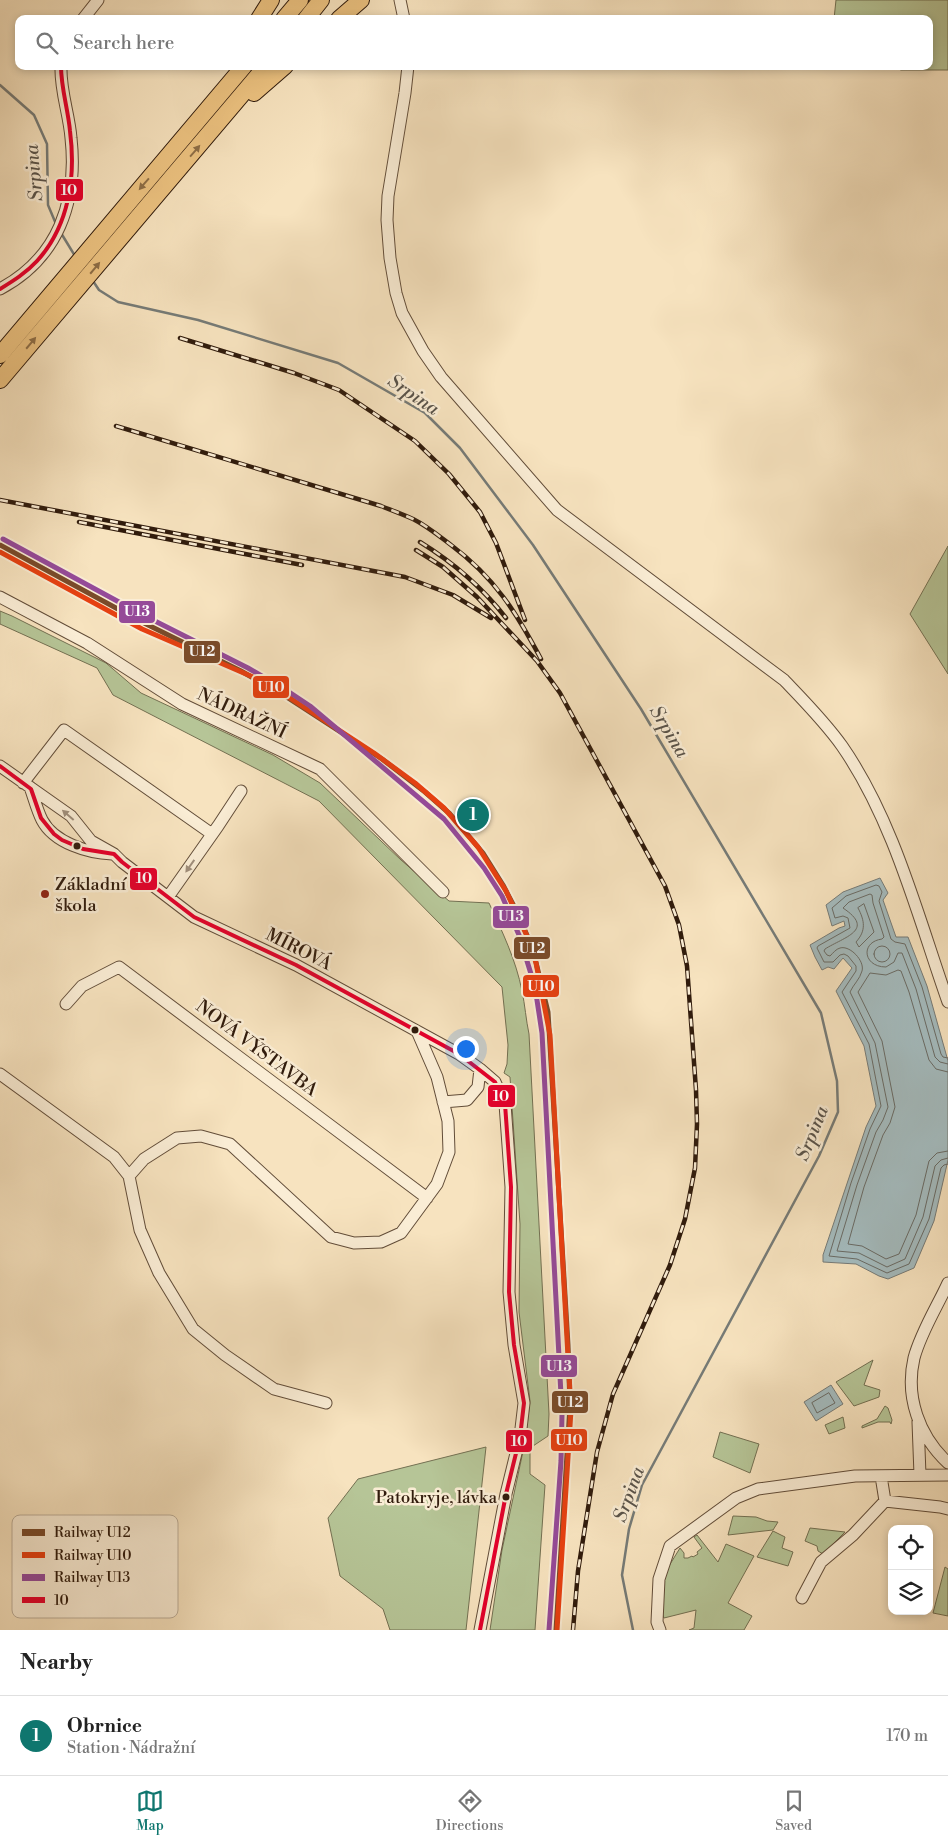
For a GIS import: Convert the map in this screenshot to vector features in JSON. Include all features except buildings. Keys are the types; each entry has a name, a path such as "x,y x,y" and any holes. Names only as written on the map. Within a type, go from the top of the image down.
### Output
{"highway":[{"path":"262,15 271,0"},
{"path":"287,15 300,0"},
{"path":"309,15 321,0"},
{"path":"344,15 361,0"},
{"path":"161,164 178,134 225,70"},
{"path":"0,354 241,70"},
{"path":"0,380 263,70"},
{"path":"233,106 259,89 280,70"}],"street":[{"path":"86,15 98,0"},
{"path":"400,0 403,15"},
{"path":"0,289 14,282 44,254 55,237 66,212 72,152 70,129 61,84 61,70"},
{"path":"408,70 386,220 396,292 402,313 423,350 441,377 557,510 784,680 815,713 842,746 873,798 897,856 948,1002"},
{"name":"NÁDRAŽNÍ","path":"0,597 87,643 182,704 320,769 444,892"},
{"path":"27,785 64,730 212,834"},
{"name":"MÍROVÁ","path":"0,766 71,816 100,850"},
{"name":"MÍROVÁ","path":"27,785 41,819 47,828 77,848 100,850 114,854 194,917 296,965 459,1054 495,1082 505,1104 511,1187 509,1292 514,1345 524,1403 520,1437 506,1494 480,1630"},
{"path":"168,897 241,791"},
{"name":"NOVÁ VÝSTAVBA","path":"66,1004 82,986 119,967 427,1198"},
{"path":"129,1176 144,1159 177,1138 201,1136 230,1144 331,1237 354,1243 382,1242 401,1233 437,1184 449,1152 448,1121 437,1076 417,1031"},
{"path":"443,1102 467,1100 478,1087 480,1069"},
{"path":"0,1074 114,1157 129,1176 140,1230 159,1273 192,1329 274,1389 326,1403"},
{"path":"948,1283 914,1357 911,1383 914,1407 918,1420 940,1456 948,1463"},
{"path":"918,1420 920,1475"},
{"path":"660,1630 658,1622 659,1579 670,1546 736,1498 758,1489 855,1476 948,1475"},
{"path":"881,1476 885,1501"},
{"path":"885,1501 940,1506 948,1509"},
{"path":"802,1598 821,1562 853,1535 885,1501"}],"green space":[{"path":"836,0 948,0 948,70 933,70 933,15 834,15"},
{"path":"948,546 948,674 910,614"},
{"path":"0,611 106,663 141,693 273,755 320,783 401,860 449,901 489,903 516,968 529,1034 549,1414 548,1436 530,1448 530,1474 545,1485 535,1630 490,1630 502,1550 525,1442 530,1401 519,1312 520,1224 510,1077 504,1073 507,1064 508,1045 502,987 319,801 113,695 97,668 0,624"},
{"path":"873,1360 864,1385 880,1390 879,1397 854,1406 836,1382"},
{"path":"885,1406 888,1408 892,1420 891,1424 890,1422 878,1422 862,1428 862,1426 877,1419"},
{"path":"843,1417 845,1428 829,1434 825,1425"},
{"path":"720,1432 759,1444 750,1473 713,1457"},
{"path":"486,1447 466,1630 390,1630 383,1609 340,1576 328,1518 358,1479"},
{"path":"733,1516 756,1517 778,1522 773,1530 728,1535"},
{"path":"810,1528 845,1532 823,1554 818,1551 817,1546 805,1541"},
{"path":"773,1531 785,1537 782,1548 793,1552 788,1566 757,1557"},
{"path":"697,1535 718,1562 726,1544 754,1556 728,1603 752,1616 744,1630 689,1630 694,1628 696,1610 664,1618 659,1607 664,1574 680,1548 684,1553 684,1558 693,1557 698,1554 697,1552 702,1548 694,1537"},
{"path":"945,1567 948,1569 948,1616 933,1613"}],"water":[{"path":"880,878 888,893 883,900 896,937 908,937 927,986 948,1061 948,1160 934,1221 914,1268 888,1279 856,1264 823,1262 823,1255 866,1127 876,1106 864,1046 836,991 852,968 843,958 834,969 828,967 822,970 810,945 845,926 844,921 832,926 826,905 843,892"},
{"path":"831,1385 843,1404 816,1421 804,1402"}],"waterway":[{"name":"Srpina","path":"0,85 34,115 47,144 48,205 56,224"},
{"name":"Srpina","path":"61,233 75,256"},
{"name":"Srpina","path":"93,281 99,290 118,302 198,320 338,363 425,413 460,448 533,545 641,709 821,1013 837,1081 838,1112 819,1156 642,1485 629,1529 622,1575 633,1630"}],"railway":[{"path":"180,338 294,373 339,390 415,441 449,474 480,512 496,543 525,620"},
{"path":"116,426 381,506 418,522 466,557 492,583 523,626 541,659"},
{"path":"0,500 405,577 453,595 491,618"},
{"path":"79,522 302,565"},
{"path":"420,542 467,576 506,618"},
{"path":"0,545 7,549"},
{"path":"416,550 443,567 477,597 537,661 560,693 665,886 679,925 687,966 696,1090 695,1168 685,1219 670,1265 613,1394 597,1452 578,1571 573,1630"}],"rail line":[{"name":"U13","path":"3,539 141,614 248,668 310,706 444,819 484,868 502,896 519,935 535,987 542,1033 562,1414 561,1461 549,1630"},
{"name":"U12","path":"0,545 138,620 241,671 285,696 382,759 450,814 483,853 519,916 533,950 548,1012 568,1345 570,1406 556,1630"},
{"name":"U10","path":"0,552 142,629 253,677 287,696 374,753 415,783 444,808 478,847 506,891 528,938 536,963 550,1035 571,1410 557,1630"}],"transit line":[{"name":"10","path":"0,289 28,269 48,247 63,217 68,200 71,183 72,148 61,70"},
{"name":"10","path":"0,766 31,789 41,818 54,834 62,840 83,849 114,854 194,917 296,965 459,1054 495,1082 505,1104 511,1187 509,1292 514,1345 524,1403 520,1437 506,1494 480,1630"}],"place":[{"name":"Obrnice","path":"473,815"},
{"name":"Základní škola","path":"45,894"},
{"name":"Patokryje, lávka","path":"506,1497"}]}
